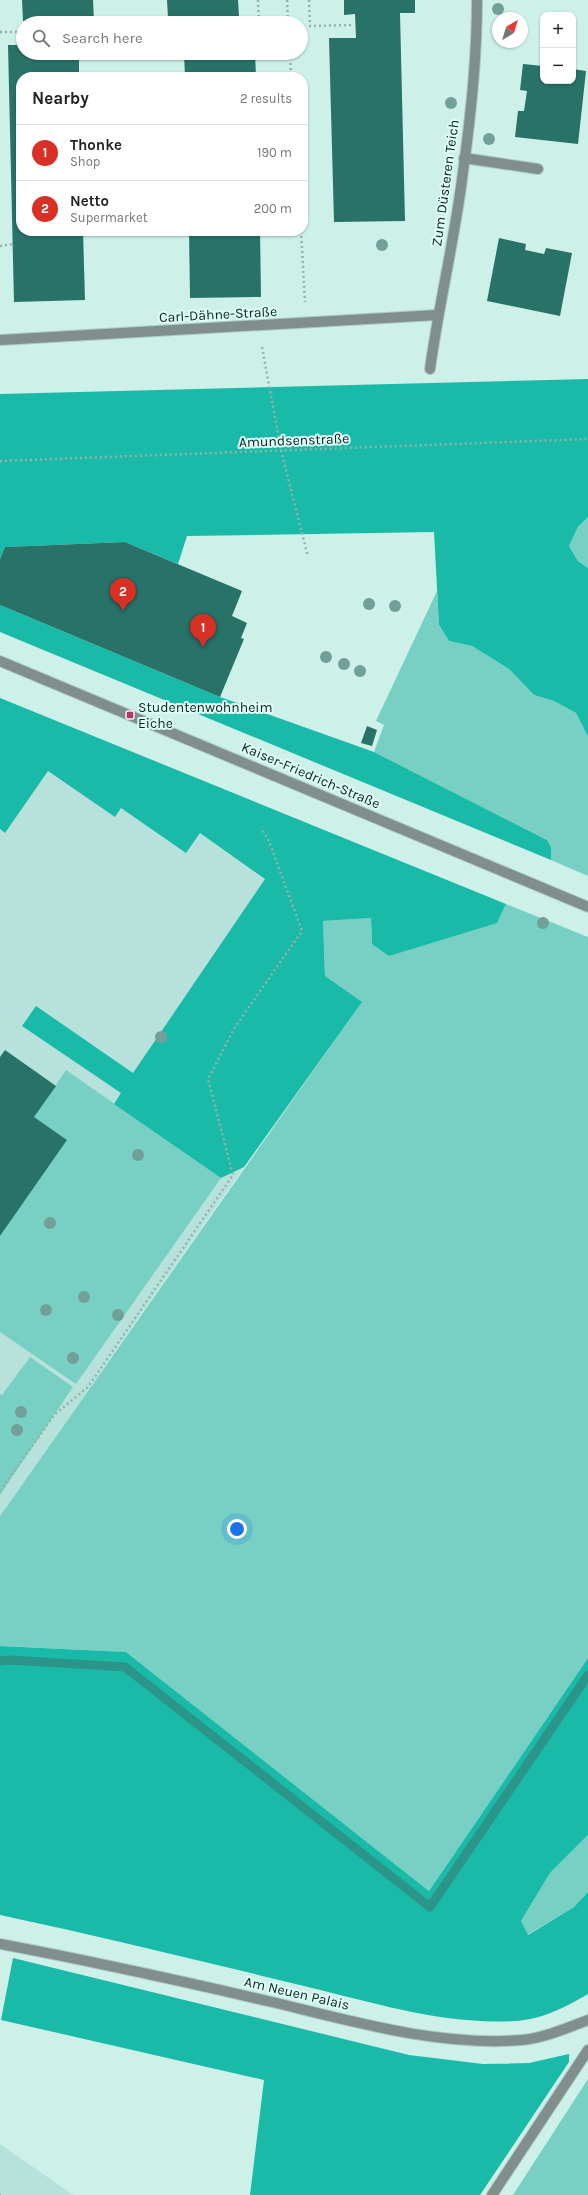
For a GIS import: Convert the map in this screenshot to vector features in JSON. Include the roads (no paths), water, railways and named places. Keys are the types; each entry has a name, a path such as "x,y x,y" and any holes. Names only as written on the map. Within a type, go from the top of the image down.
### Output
{"street":[{"name":"Zum Düsteren Teich","path":"430,369 437,315 464,158 474,72 477,0"},
{"path":"464,158 538,169"},
{"name":"Carl-Dähne-Straße","path":"0,340 437,315"},
{"name":"Kaiser-Friedrich-Straße","path":"0,661 588,907"},
{"name":"Am Neuen Palais","path":"0,1944 106,1963 400,2031 451,2039 523,2040 588,2020"},
{"path":"492,2195 588,2050"}],"waterway":[{"path":"0,1661 10,1660 125,1667 430,1907 588,1675"}],"place":[{"name":"Netto","path":"123,611"},
{"name":"Thonke","path":"203,647"},
{"name":"Studentenwohnheim Eiche","path":"130,715"}]}
